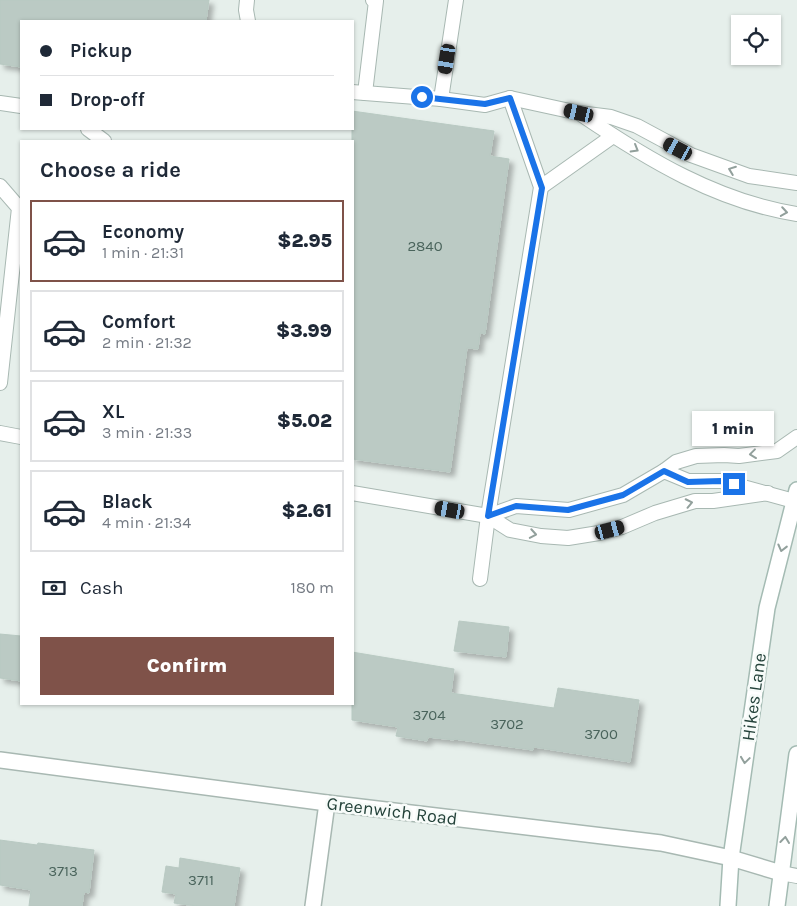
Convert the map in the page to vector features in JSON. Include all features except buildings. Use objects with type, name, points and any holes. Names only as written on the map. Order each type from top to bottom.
[{"type":"street","name":"Hikes Lane","points":[[728,906],[731,858],[767,608],[796,496]]},
{"type":"street","points":[[777,906],[797,754]]},
{"type":"street","name":"Greenwich Road","points":[[0,760],[327,803],[661,843],[731,858],[781,873]]},
{"type":"street","points":[[313,906],[327,803]]},
{"type":"lane","points":[[247,0],[248,20]]},
{"type":"lane","points":[[373,0],[376,1],[359,92],[485,104],[510,98],[579,113],[611,117],[637,126],[691,155],[749,176],[797,183]]},
{"type":"lane","points":[[441,99],[456,0]]},
{"type":"lane","points":[[480,578],[488,516],[542,188],[510,98]]},
{"type":"lane","points":[[0,103],[20,106]]},
{"type":"lane","points":[[579,113],[613,136],[704,187],[747,204],[797,214]]},
{"type":"lane","points":[[89,130],[103,140]]},
{"type":"lane","points":[[542,188],[613,136]]},
{"type":"lane","points":[[0,186],[19,208],[0,383]]},
{"type":"lane","points":[[0,433],[20,436]]},
{"type":"lane","points":[[488,516],[516,506],[568,510],[623,495],[676,462],[696,456],[739,456],[776,451],[797,437]]},
{"type":"lane","points":[[664,471],[688,482],[721,481],[768,493],[796,496]]},
{"type":"lane","points":[[354,493],[488,516],[510,530],[541,536],[568,538],[622,527],[655,513],[696,501],[713,501],[768,493]]},
{"type":"lane","points":[[781,873],[797,876]]},
{"type":"route","points":[[422,97],[485,104],[510,98],[542,188],[488,516],[516,506],[568,510],[623,495],[664,471],[688,482],[721,481],[734,484]]}]
